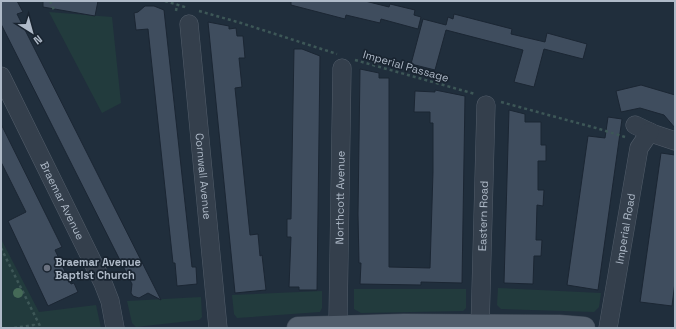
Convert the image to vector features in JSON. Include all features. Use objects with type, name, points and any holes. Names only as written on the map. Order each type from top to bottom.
[{"type":"main road","points":[[298,328],[559,326],[584,328]]},
{"type":"street","name":"Cornwall Avenue","points":[[193,14],[218,328]]},
{"type":"street","name":"Northcott Avenue","points":[[340,327],[338,313],[344,61]]},
{"type":"street","name":"Braemar Avenue","points":[[1,76],[103,284],[110,301],[115,328]]},
{"type":"street","name":"Eastern Road","points":[[480,327],[486,100]]},
{"type":"street","points":[[643,133],[675,141]]},
{"type":"street","name":"Imperial Road","points":[[608,328],[639,148],[643,133]]},
{"type":"path","points":[[50,1],[55,12]]},
{"type":"path","name":"Imperial Passage","points":[[165,1],[177,4],[193,14],[242,23],[344,61],[486,100],[643,133]]},
{"type":"path","points":[[176,11],[177,4]]},
{"type":"path","points":[[1,248],[41,328]]},
{"type":"path","points":[[14,328],[34,325],[34,328]]},
{"type":"green space","points":[[49,12],[112,17],[121,103],[102,113]]},
{"type":"green space","points":[[1,239],[39,312],[96,305],[101,328],[1,328]]},
{"type":"green space","points":[[498,288],[601,293],[599,307],[594,312],[501,309],[497,305]]},
{"type":"green space","points":[[354,289],[466,289],[466,308],[463,311],[361,313],[354,309]]},
{"type":"green space","points":[[322,291],[322,308],[320,312],[237,318],[234,314],[232,295]]},
{"type":"green space","points":[[201,297],[202,317],[199,320],[136,327],[132,323],[127,301]]},
{"type":"building","points":[[1,1],[17,1],[23,12],[17,14],[161,300],[148,293],[139,298],[133,296],[131,293],[132,284],[1,24]]},
{"type":"building","points":[[43,1],[98,1],[95,16],[43,7]]},
{"type":"building","points":[[291,1],[365,1],[389,7],[390,4],[415,10],[414,15],[421,17],[418,29],[381,19],[380,23],[346,15],[345,19],[291,5]]},
{"type":"building","points":[[145,6],[154,6],[164,10],[192,267],[196,267],[197,284],[177,286],[175,263],[173,263],[148,29],[136,30],[134,13],[138,12]]},
{"type":"building","points":[[454,14],[512,29],[511,34],[545,42],[547,33],[587,44],[583,59],[544,49],[534,87],[514,82],[523,50],[446,30],[435,70],[411,64],[423,19],[446,25],[448,17],[453,19]]},
{"type":"building","points":[[208,22],[229,26],[229,29],[236,28],[237,36],[243,36],[245,58],[239,58],[242,87],[235,88],[250,235],[258,234],[266,290],[235,293]]},
{"type":"building","points":[[294,49],[302,49],[320,56],[317,290],[299,290],[299,287],[289,287],[291,237],[287,237],[287,219],[291,219]]},
{"type":"building","points":[[360,69],[379,73],[379,78],[389,78],[389,267],[430,268],[433,123],[430,123],[430,112],[414,112],[415,91],[435,92],[435,90],[465,96],[462,283],[421,282],[421,285],[360,284],[361,263],[359,263],[358,214]]},
{"type":"building","points":[[641,85],[675,95],[675,128],[664,115],[640,108],[621,112],[616,91]]},
{"type":"building","points":[[509,110],[525,114],[525,122],[541,122],[541,145],[546,145],[546,161],[538,161],[538,190],[544,190],[543,206],[537,205],[536,240],[542,240],[541,256],[534,256],[533,284],[504,283]]},
{"type":"building","points":[[608,117],[622,119],[598,290],[567,285],[588,136],[605,138]]},
{"type":"building","points":[[1,124],[62,247],[55,250],[71,284],[74,283],[78,292],[48,306],[8,221],[26,212],[1,162]]},
{"type":"building","points":[[661,153],[675,155],[675,282],[672,306],[640,302]]},
{"type":"place","name":"Braemar Avenue Baptist Church","points":[[47,268]]}]
